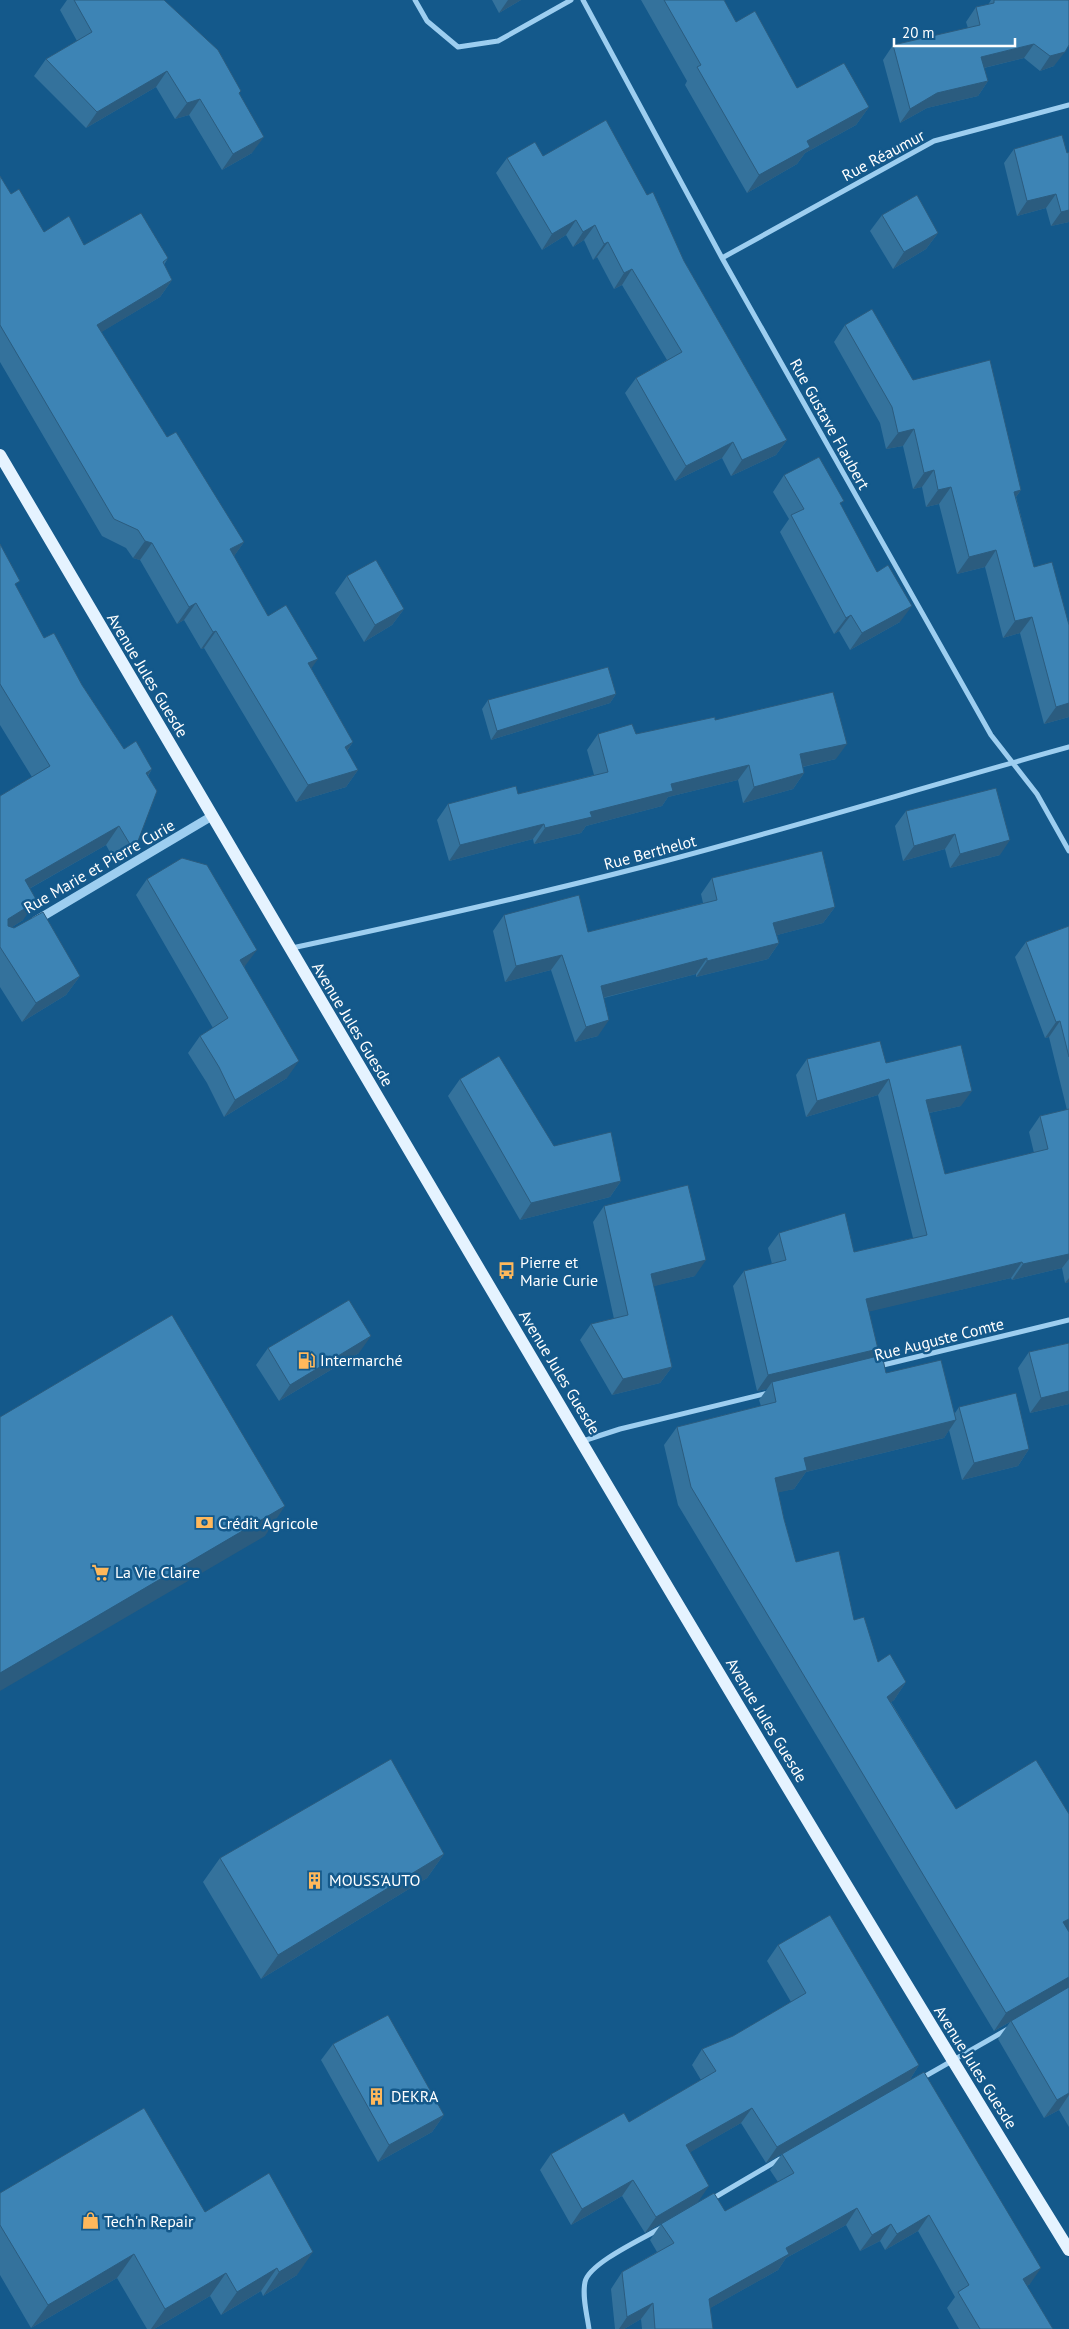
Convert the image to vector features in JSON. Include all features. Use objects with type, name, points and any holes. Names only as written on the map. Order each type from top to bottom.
[{"type":"main road","name":"Avenue Jules Guesde","points":[[0,455],[289,949],[952,2060],[1069,2250]]},
{"type":"street","points":[[415,0],[427,21],[458,47],[498,41],[571,0]]},
{"type":"street","name":"Rue Gustave Flaubert","points":[[583,0],[722,258],[991,735],[1037,794],[1069,851]]},
{"type":"street","name":"Rue Réaumur","points":[[722,258],[934,141],[1069,105]]},
{"type":"street","name":"Rue Berthelot","points":[[289,949],[474,909],[643,867],[941,784],[1069,746]]},
{"type":"street","name":"Rue Marie et Pierre Curie","points":[[26,926],[212,816]]},
{"type":"street","name":"Rue Auguste Comte","points":[[868,1369],[1069,1320]]},
{"type":"street","points":[[583,1441],[773,1392]]},
{"type":"street","points":[[918,2080],[1011,2027]]},
{"type":"street","points":[[706,2202],[782,2158]]},
{"type":"street","points":[[589,2329],[585,2280],[596,2266],[664,2227]]},
{"type":"building","points":[[74,0],[164,0],[218,50],[241,91],[239,93],[264,137],[233,154],[200,99],[187,103],[167,71],[97,112],[46,59],[92,32]]},
{"type":"building","points":[[664,0],[724,0],[736,22],[755,11],[797,88],[844,63],[869,107],[807,141],[810,147],[759,175],[697,67],[701,65]]},
{"type":"building","points":[[994,0],[1069,0],[1069,45],[1065,52],[1050,56],[1034,44],[981,57],[988,81],[937,93],[910,109],[893,45],[980,25],[976,7],[994,3]]},
{"type":"building","points":[[606,120],[647,195],[653,192],[684,261],[787,440],[742,460],[733,442],[686,466],[636,378],[682,352],[632,269],[624,273],[608,242],[604,244],[595,225],[583,232],[576,220],[552,234],[507,158],[535,142],[543,156]]},
{"type":"building","points":[[1062,135],[1067,153],[1069,152],[1069,210],[1061,212],[1056,194],[1027,201],[1014,149]]},
{"type":"building","points":[[0,176],[11,194],[19,189],[44,232],[69,216],[84,245],[141,213],[168,258],[163,262],[172,280],[97,325],[167,437],[176,432],[244,542],[230,549],[268,616],[286,605],[318,659],[308,663],[353,742],[345,747],[358,770],[308,785],[216,631],[213,632],[196,603],[189,607],[152,543],[145,541],[138,530],[114,519],[0,325]]},
{"type":"building","points":[[917,195],[938,233],[904,252],[882,215]]},
{"type":"building","points":[[872,309],[913,380],[990,360],[1021,490],[1014,492],[1034,567],[1052,562],[1069,625],[1069,703],[1056,707],[1032,617],[1015,621],[996,550],[969,557],[951,487],[938,490],[934,470],[924,473],[914,429],[898,433],[892,407],[845,325]]},
{"type":"building","points":[[819,457],[844,501],[840,503],[877,572],[888,565],[912,606],[862,633],[851,615],[846,618],[791,515],[804,509],[784,475]]},
{"type":"building","points":[[0,544],[20,581],[15,584],[44,638],[54,633],[82,685],[124,749],[136,741],[152,769],[146,773],[157,791],[138,841],[131,846],[119,826],[25,880],[37,901],[8,919],[8,926],[14,928],[43,912],[80,976],[36,1003],[0,947],[0,796],[50,766],[0,684]]},
{"type":"building","points":[[376,560],[404,609],[375,625],[347,576]]},
{"type":"building","points":[[608,667],[616,694],[497,731],[488,700]]},
{"type":"building","points":[[833,692],[847,744],[800,754],[804,773],[754,787],[749,765],[671,784],[673,791],[590,812],[592,817],[545,828],[544,824],[460,845],[448,804],[516,786],[518,794],[608,772],[598,734],[632,724],[636,734],[715,717],[715,720]]},
{"type":"building","points":[[996,788],[1010,840],[960,854],[955,834],[914,846],[906,811]]},
{"type":"building","points":[[822,851],[835,907],[773,923],[779,943],[707,961],[707,958],[601,986],[609,1020],[586,1027],[562,955],[516,966],[504,915],[579,895],[588,932],[717,900],[712,878]]},
{"type":"building","points":[[182,858],[207,865],[257,950],[240,960],[299,1061],[235,1100],[219,1067],[200,1036],[228,1018],[147,879]]},
{"type":"building","points":[[1069,926],[1069,1057],[1060,1021],[1056,1022],[1026,942]]},
{"type":"building","points":[[880,1041],[886,1063],[961,1045],[972,1091],[926,1100],[945,1174],[1048,1149],[1040,1116],[1069,1109],[1069,1254],[1023,1264],[1022,1262],[866,1299],[878,1349],[768,1375],[744,1271],[786,1260],[779,1233],[845,1213],[854,1252],[927,1235],[889,1079],[817,1101],[807,1059]]},
{"type":"building","points":[[499,1056],[554,1146],[611,1132],[621,1181],[531,1203],[460,1079]]},
{"type":"building","points":[[688,1185],[706,1260],[651,1274],[672,1367],[623,1379],[591,1324],[628,1315],[604,1206]]},
{"type":"building","points":[[349,1300],[371,1336],[290,1385],[268,1348]]},
{"type":"building","points":[[172,1315],[285,1506],[0,1673],[0,1417]]},
{"type":"building","points":[[1069,1343],[1069,1391],[1041,1398],[1029,1352]]},
{"type":"building","points":[[882,1355],[886,1373],[941,1360],[956,1420],[804,1458],[807,1470],[775,1478],[796,1562],[839,1551],[854,1620],[864,1617],[878,1662],[890,1654],[906,1682],[887,1697],[956,1809],[1036,1760],[1069,1814],[1069,1919],[1063,1922],[1069,1932],[1069,1977],[1006,2013],[691,1487],[677,1427],[776,1402],[772,1382]]},
{"type":"building","points":[[1016,1393],[1029,1449],[974,1463],[959,1407]]},
{"type":"building","name":"MOUSS'AUTO","points":[[391,1759],[444,1854],[278,1955],[220,1858]]},
{"type":"building","points":[[830,1915],[919,2065],[777,2147],[752,2108],[686,2145],[709,2186],[656,2217],[633,2180],[582,2209],[551,2154],[624,2113],[629,2122],[716,2071],[702,2049],[733,2036],[806,1993],[778,1945]]},
{"type":"building","points":[[1069,1987],[1069,2093],[1057,2100],[1011,2021]]},
{"type":"building","name":"DEKRA","points":[[388,2015],[444,2115],[389,2145],[333,2044]]},
{"type":"building","points":[[924,2072],[1041,2268],[1023,2279],[1053,2329],[980,2329],[958,2292],[969,2285],[929,2215],[897,2234],[891,2224],[872,2235],[857,2208],[786,2248],[789,2254],[709,2299],[713,2329],[655,2329],[653,2303],[627,2317],[622,2272],[674,2243],[661,2224],[714,2193],[725,2211],[794,2173],[782,2154]]},
{"type":"building","points":[[144,2108],[205,2212],[269,2173],[313,2252],[279,2272],[277,2268],[237,2292],[226,2273],[165,2309],[134,2254],[48,2305],[0,2225],[0,2193]]},
{"type":"place","name":"Pierre et Marie Curie","points":[[506,1271]]},
{"type":"place","name":"Intermarché","points":[[306,1360]]},
{"type":"place","name":"Crédit Agricole","points":[[204,1523]]},
{"type":"place","name":"La Vie Claire","points":[[101,1572]]},
{"type":"place","name":"MOUSS'AUTO","points":[[315,1880]]},
{"type":"place","name":"DEKRA","points":[[377,2096]]},
{"type":"place","name":"Tech'n Repair","points":[[90,2221]]}]
